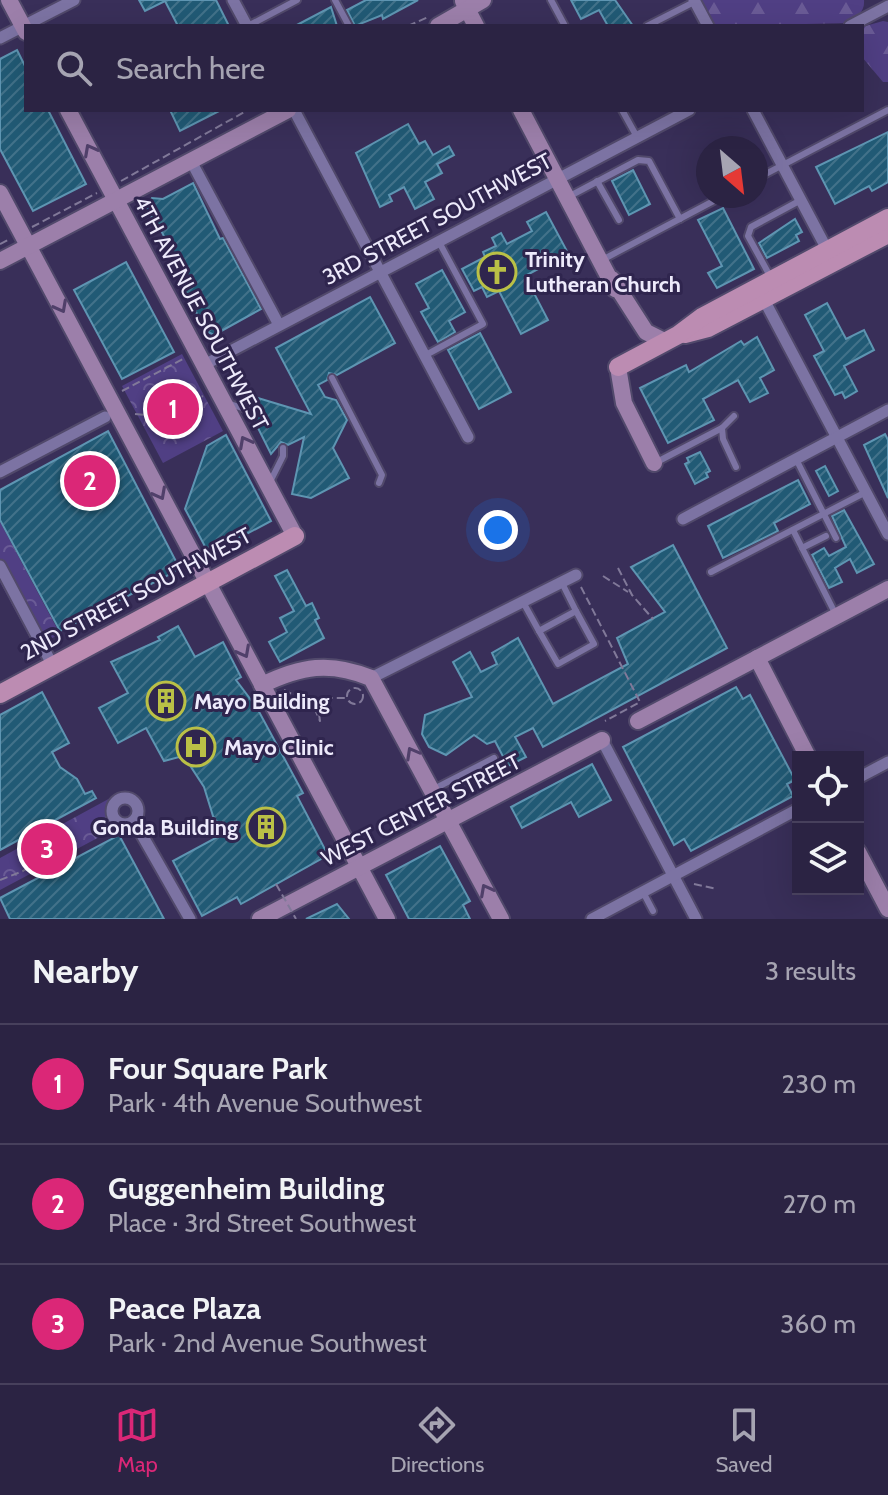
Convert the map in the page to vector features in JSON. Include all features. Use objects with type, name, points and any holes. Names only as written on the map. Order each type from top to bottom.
[{"type":"main road","points":[[831,256],[888,218]]},
{"type":"main road","points":[[618,367],[672,339],[701,331],[764,289],[831,256],[888,234]]},
{"type":"main road","name":"2ND STREET SOUTHWEST","points":[[0,694],[295,536]]},
{"type":"street","points":[[0,38],[24,29],[9,0]]},
{"type":"street","points":[[33,24],[74,0]]},
{"type":"street","points":[[233,0],[247,24]]},
{"type":"street","points":[[429,24],[483,0]]},
{"type":"street","points":[[694,1],[707,24]]},
{"type":"street","points":[[854,24],[888,6]]},
{"type":"street","points":[[441,24],[461,8]]},
{"type":"street","points":[[461,8],[474,24]]},
{"type":"street","name":"4TH AVENUE SOUTHWEST","points":[[69,112],[295,536]]},
{"type":"street","points":[[0,247],[24,239],[263,112]]},
{"type":"street","points":[[112,192],[191,161],[287,112]]},
{"type":"street","points":[[292,112],[468,437]]},
{"type":"street","points":[[522,112],[613,284],[646,332],[672,339]]},
{"type":"street","name":"3RD STREET SOUTHWEST","points":[[204,365],[685,112]]},
{"type":"street","points":[[754,112],[831,256]]},
{"type":"street","points":[[191,161],[279,325]]},
{"type":"street","points":[[0,193],[387,919]]},
{"type":"street","points":[[0,261],[24,239]]},
{"type":"street","points":[[764,289],[888,534]]},
{"type":"street","points":[[618,367],[624,403],[654,463]]},
{"type":"street","points":[[683,519],[888,410]]},
{"type":"street","points":[[0,472],[105,417]]},
{"type":"street","points":[[0,566],[53,666]]},
{"type":"street","points":[[371,678],[562,583],[579,581]]},
{"type":"street","points":[[638,721],[888,589]]},
{"type":"street","points":[[757,658],[805,751]]},
{"type":"street","points":[[262,685],[291,672],[321,666],[341,667],[371,678],[501,919]]},
{"type":"street","points":[[602,740],[696,919]]},
{"type":"street","name":"WEST CENTER STREET","points":[[260,919],[602,740]]},
{"type":"street","points":[[864,775],[888,762]]},
{"type":"street","points":[[592,919],[792,812]]},
{"type":"street","points":[[134,821],[190,919]]},
{"type":"street","points":[[864,863],[888,909]]},
{"type":"lane","points":[[252,24],[297,0]]},
{"type":"lane","points":[[335,0],[348,24]]},
{"type":"lane","points":[[551,0],[564,24]]},
{"type":"lane","points":[[651,24],[694,1]]},
{"type":"lane","points":[[768,173],[888,110]]},
{"type":"lane","points":[[623,112],[637,137]]},
{"type":"lane","points":[[568,197],[638,160],[649,161],[680,219]]},
{"type":"lane","points":[[597,181],[619,220]]},
{"type":"lane","points":[[764,289],[748,236],[751,227],[801,200]]},
{"type":"lane","points":[[602,260],[701,208]]},
{"type":"lane","points":[[424,356],[483,324],[439,241]]},
{"type":"lane","points":[[332,378],[382,475],[379,483]]},
{"type":"lane","points":[[224,401],[254,412]]},
{"type":"lane","points":[[654,463],[722,428],[734,416]]},
{"type":"lane","points":[[722,428],[723,439],[736,467]]},
{"type":"lane","points":[[268,485],[277,472],[283,448]]},
{"type":"lane","points":[[796,459],[836,538]]},
{"type":"lane","points":[[711,572],[866,492]]},
{"type":"lane","points":[[793,530],[837,616]]},
{"type":"lane","points":[[802,548],[826,536]]},
{"type":"lane","points":[[523,602],[558,664],[594,644],[562,583]]},
{"type":"lane","points":[[539,631],[576,611]]},
{"type":"lane","points":[[432,790],[494,758]]},
{"type":"lane","points":[[370,889],[375,906],[374,919]]},
{"type":"lane","points":[[643,892],[653,911]]},
{"type":"path","points":[[0,247],[24,239],[112,192],[245,112]]},
{"type":"path","points":[[122,391],[183,359]]},
{"type":"path","points":[[134,414],[164,417],[206,395]]},
{"type":"path","points":[[618,568],[632,595],[653,619]]},
{"type":"path","points":[[603,576],[632,595]]},
{"type":"path","points":[[579,581],[640,702],[605,721]]},
{"type":"path","points":[[283,690],[313,705],[319,714]]},
{"type":"path","points":[[313,705],[328,698],[348,698]]},
{"type":"path","points":[[41,828],[59,867]]},
{"type":"path","points":[[0,880],[16,875],[56,850]]},
{"type":"path","points":[[276,884],[296,919]]},
{"type":"path","points":[[694,884],[717,889]]},
{"type":"green space","points":[[698,0],[864,0],[860,13],[849,23],[711,24]]},
{"type":"green space","points":[[888,22],[888,82],[883,82],[864,59],[864,26]]},
{"type":"green space","points":[[182,354],[223,431],[163,463],[122,386]]},
{"type":"green space","points":[[0,522],[60,634],[35,647],[0,582]]},
{"type":"green space","points":[[114,796],[111,815],[120,826],[0,890],[0,858]]},
{"type":"building","points":[[139,0],[216,0],[228,24],[177,24],[165,1],[145,11]]},
{"type":"building","points":[[366,0],[418,0],[383,19],[382,15],[360,24],[354,24],[347,10]]},
{"type":"building","points":[[571,0],[615,0],[632,24],[607,24],[599,10],[581,19]]},
{"type":"building","points":[[331,7],[336,24],[299,24]]},
{"type":"building","points":[[17,50],[24,64],[24,112],[49,112],[86,184],[33,211],[0,149],[0,59]]},
{"type":"building","points":[[171,112],[217,112],[180,131]]},
{"type":"building","points":[[408,124],[419,144],[425,141],[433,155],[449,146],[454,155],[437,164],[442,173],[425,182],[434,199],[415,209],[404,187],[389,195],[392,201],[380,207],[356,153]]},
{"type":"building","points":[[888,132],[888,182],[872,191],[869,186],[835,204],[816,167]]},
{"type":"building","points":[[633,170],[650,204],[629,215],[612,181]]},
{"type":"building","points":[[193,183],[220,239],[223,238],[261,309],[214,335],[206,331],[183,287],[185,276],[156,221],[145,211],[152,198],[163,199]]},
{"type":"building","points":[[723,208],[754,269],[717,288],[708,273],[722,266],[698,220]]},
{"type":"building","name":"Trinity Lutheran Church","points":[[546,212],[568,253],[525,276],[548,320],[521,334],[499,291],[487,297],[482,287],[474,291],[462,269],[485,257],[483,252],[496,246],[492,238],[501,233],[507,244],[532,231],[527,222]]},
{"type":"building","points":[[795,219],[802,232],[796,235],[799,241],[767,258],[759,243]]},
{"type":"building","points":[[126,262],[174,352],[122,379],[74,290]]},
{"type":"building","points":[[442,270],[465,312],[449,321],[455,332],[438,342],[421,312],[429,308],[416,284]]},
{"type":"building","points":[[370,297],[395,343],[337,375],[329,373],[327,380],[318,385],[325,397],[336,400],[347,420],[333,448],[349,478],[311,498],[292,494],[304,437],[288,445],[281,442],[271,454],[253,418],[260,413],[256,406],[258,398],[311,414],[276,348]]},
{"type":"building","points":[[827,303],[846,339],[864,330],[874,350],[844,366],[857,391],[845,398],[842,392],[835,395],[814,356],[824,351],[805,315]]},
{"type":"building","points":[[480,333],[511,392],[479,409],[448,350]]},
{"type":"building","points":[[757,337],[774,370],[760,378],[768,393],[750,402],[738,380],[703,399],[714,420],[668,443],[640,388],[686,365],[689,372],[741,341],[744,345]]},
{"type":"building","points":[[108,431],[180,569],[60,631],[0,520],[0,490]]},
{"type":"building","points":[[885,434],[888,440],[888,498],[864,445]]},
{"type":"building","points":[[226,435],[271,521],[209,554],[185,509],[207,446]]},
{"type":"building","points":[[700,452],[710,471],[706,473],[708,477],[695,484],[685,464],[689,462],[687,458]]},
{"type":"building","points":[[825,466],[838,491],[829,496],[816,471]]},
{"type":"building","points":[[798,480],[810,504],[774,523],[778,531],[723,558],[708,526]]},
{"type":"building","points":[[844,510],[874,564],[857,573],[850,559],[835,568],[842,582],[829,588],[812,555],[824,548],[829,556],[846,547],[832,516]]},
{"type":"building","points":[[673,545],[727,648],[543,747],[533,728],[515,737],[526,757],[508,766],[495,741],[487,744],[474,735],[446,755],[429,747],[422,734],[425,715],[472,697],[453,662],[470,652],[481,672],[497,664],[492,653],[518,638],[553,704],[628,664],[617,638],[665,612],[631,567]]},
{"type":"building","points":[[287,570],[306,606],[312,603],[319,618],[315,620],[324,638],[280,662],[269,642],[287,632],[280,618],[294,611],[275,576]]},
{"type":"building","name":"Mayo Clinic","points":[[178,626],[195,657],[223,642],[241,677],[236,680],[257,708],[303,793],[297,796],[328,855],[241,904],[237,897],[202,916],[173,861],[225,833],[213,816],[204,787],[189,764],[179,757],[164,761],[146,728],[118,743],[99,708],[128,693],[111,662],[160,640],[158,637]]},
{"type":"building","points":[[736,687],[743,699],[750,695],[792,774],[792,782],[787,784],[792,797],[691,851],[684,839],[674,845],[623,747]]},
{"type":"building","points":[[42,692],[69,743],[52,752],[60,767],[77,779],[85,794],[92,791],[96,798],[0,850],[0,715]]},
{"type":"building","points":[[592,764],[611,800],[579,817],[571,802],[522,828],[511,807]]},
{"type":"building","points":[[119,835],[164,919],[10,919],[0,898]]},
{"type":"building","points":[[440,846],[470,901],[463,905],[470,919],[409,919],[386,875]]},
{"type":"building","points":[[337,904],[349,919],[306,919]]},
{"type":"place","name":"Trinity Lutheran Church","points":[[497,272]]},
{"type":"place","name":"Four Square Park","points":[[173,409]]},
{"type":"place","name":"Guggenheim Building","points":[[90,481]]},
{"type":"place","name":"Mayo Building","points":[[166,701]]},
{"type":"place","name":"Mayo Clinic","points":[[196,747]]},
{"type":"place","name":"Gonda Building","points":[[266,827]]},
{"type":"place","name":"Peace Plaza","points":[[47,849]]}]
